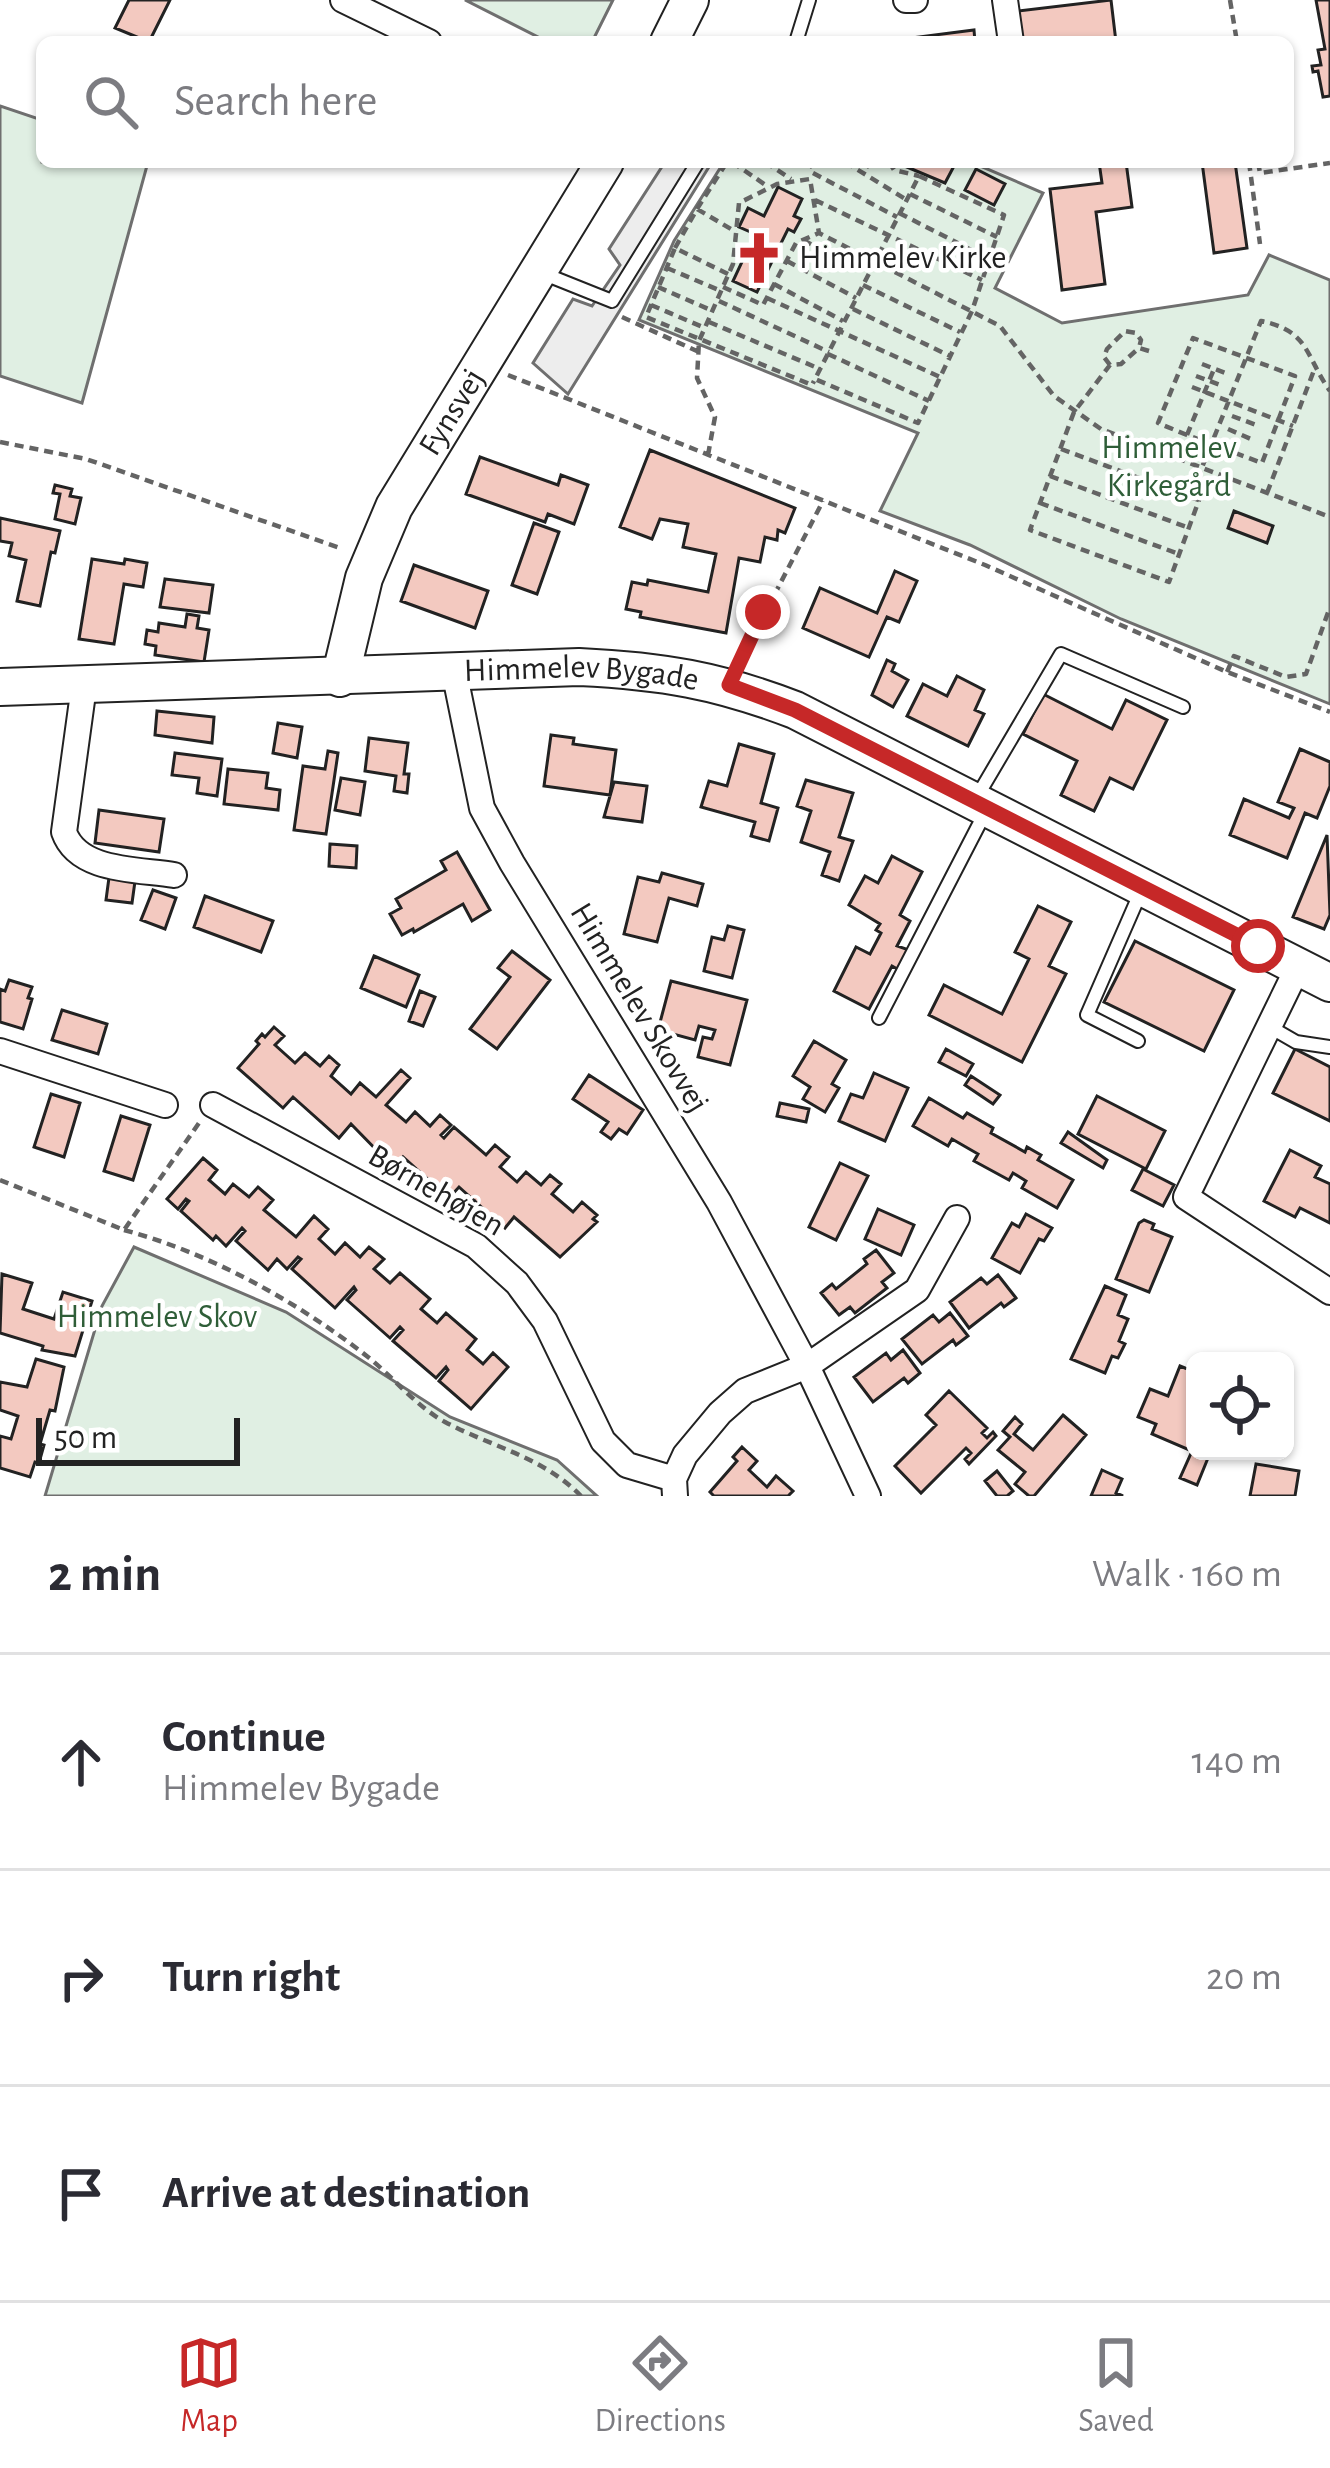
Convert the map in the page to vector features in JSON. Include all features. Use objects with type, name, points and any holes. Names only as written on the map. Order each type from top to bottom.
[{"type":"street","points":[[343,0],[417,36]]},
{"type":"street","points":[[672,36],[690,0]]},
{"type":"street","points":[[1005,0],[1010,36]]},
{"type":"street","name":"Fynsvej","points":[[340,678],[370,559],[394,507],[601,168]]},
{"type":"street","name":"Himmelev Bygade","points":[[0,687],[599,668],[729,685],[795,710],[1314,975],[1269,1027],[1186,1196],[1330,1292]]},
{"type":"street","name":"Himmelev Skovvej","points":[[454,671],[482,808],[719,1202],[807,1366],[868,1496]]},
{"type":"street","points":[[84,686],[64,832],[69,847],[82,858],[174,875]]},
{"type":"street","points":[[0,1051],[165,1105]]},
{"type":"street","name":"Børnehøjen","points":[[213,1105],[476,1246],[518,1283],[545,1321],[603,1441],[627,1465],[674,1487],[685,1455],[719,1413],[745,1391],[807,1366]]},
{"type":"street","points":[[807,1366],[917,1290],[957,1218]]},
{"type":"lane","points":[[798,36],[809,0]]},
{"type":"lane","points":[[537,271],[612,301],[694,168]]},
{"type":"lane","points":[[880,1018],[981,805],[1060,654],[1184,707]]},
{"type":"lane","points":[[1138,1041],[1087,1015],[1143,888]]},
{"type":"lane","points":[[1269,1027],[1296,1042],[1330,1046]]},
{"type":"path","points":[[1230,0],[1236,36]]},
{"type":"path","points":[[1259,168],[1260,172],[1330,164]]},
{"type":"path","points":[[726,168],[675,248],[646,317],[812,385],[919,176]]},
{"type":"path","points":[[739,168],[769,188]]},
{"type":"path","points":[[775,168],[794,181]]},
{"type":"path","points":[[855,168],[997,236]]},
{"type":"path","points":[[815,379],[918,423],[972,311],[1004,215],[893,168]]},
{"type":"path","points":[[1250,168],[1260,244]]},
{"type":"path","points":[[708,455],[716,417],[697,378],[699,341],[728,274],[740,203],[814,171]]},
{"type":"path","points":[[814,171],[819,233]]},
{"type":"path","points":[[814,171],[989,259]]},
{"type":"path","points":[[813,200],[982,280]]},
{"type":"path","points":[[697,209],[736,232]]},
{"type":"path","points":[[667,268],[763,304],[796,243],[819,233]]},
{"type":"path","points":[[819,233],[1000,326],[1054,396],[1101,428],[1330,517]]},
{"type":"path","points":[[803,240],[851,265]]},
{"type":"path","points":[[675,248],[728,274]]},
{"type":"path","points":[[787,261],[856,298]]},
{"type":"path","points":[[774,284],[844,321]]},
{"type":"path","points":[[862,285],[961,333]]},
{"type":"path","points":[[658,287],[712,311]]},
{"type":"path","points":[[766,298],[940,377]]},
{"type":"path","points":[[745,313],[750,299]]},
{"type":"path","points":[[717,300],[929,401]]},
{"type":"path","points":[[612,301],[617,315],[699,352]]},
{"type":"path","points":[[651,305],[820,368]]},
{"type":"path","points":[[851,308],[950,356]]},
{"type":"path","points":[[815,321],[821,310]]},
{"type":"path","points":[[1190,497],[1261,321],[1287,326],[1330,391]]},
{"type":"path","points":[[1060,448],[1199,500],[1168,582],[1030,530],[1060,448],[1074,412],[1110,365],[1121,364],[1139,349],[1141,340],[1136,333],[1125,332],[1107,349],[1104,357],[1110,365]]},
{"type":"path","points":[[1193,338],[1246,358],[1295,376],[1262,463],[1159,423],[1193,338]]},
{"type":"path","points":[[1139,349],[1148,351]]},
{"type":"path","points":[[479,364],[985,565],[1330,712]]},
{"type":"path","points":[[1202,364],[1228,374]]},
{"type":"path","points":[[1268,493],[1316,365]]},
{"type":"path","points":[[1187,435],[1214,369]]},
{"type":"path","points":[[1196,376],[1223,386]]},
{"type":"path","points":[[1192,387],[1293,426]]},
{"type":"path","points":[[1241,434],[1250,410]]},
{"type":"path","points":[[1232,416],[1259,426]]},
{"type":"path","points":[[1228,430],[1253,440]]},
{"type":"path","points":[[0,442],[86,459],[370,559]]},
{"type":"path","points":[[1050,476],[1189,528]]},
{"type":"path","points":[[729,685],[823,501]]},
{"type":"path","points":[[1040,503],[1179,554]]},
{"type":"path","points":[[1227,672],[1234,656],[1286,677],[1306,674],[1330,607]]},
{"type":"path","points":[[124,1230],[213,1105]]},
{"type":"path","points":[[0,1180],[124,1230],[170,1242],[295,1306],[366,1356],[442,1420],[514,1450],[567,1481],[581,1496]]},
{"type":"green space","points":[[465,0],[613,0],[595,36],[536,36]]},
{"type":"green space","points":[[0,106],[36,118],[36,168],[146,168],[82,403],[0,376]]},
{"type":"green space","name":"Himmelev Kirkegård","points":[[720,168],[985,168],[1043,193],[995,288],[1062,323],[1248,295],[1269,255],[1330,280],[1330,704],[1121,619],[970,545],[880,511],[918,433],[639,320],[674,241]]},
{"type":"green space","name":"Himmelev Skov","points":[[134,1247],[286,1312],[450,1417],[557,1460],[597,1496],[45,1496],[102,1306]]},
{"type":"shaded area","points":[[661,168],[708,168],[568,394],[533,363],[573,299],[592,306],[620,265],[609,249]]},
{"type":"building","points":[[129,0],[170,0],[152,36],[134,36],[115,28]]},
{"type":"building","points":[[1111,0],[1115,36],[1021,36],[1018,11]]},
{"type":"building","points":[[1316,0],[1330,0],[1330,96],[1323,97],[1318,71],[1313,72],[1312,66],[1321,65],[1318,50],[1325,49]]},
{"type":"building","points":[[974,30],[974,36],[927,36]]},
{"type":"building","points":[[909,168],[953,168],[945,183]]},
{"type":"building","points":[[1100,168],[1127,168],[1132,207],[1096,212],[1105,284],[1062,290],[1050,189],[1102,183]]},
{"type":"building","points":[[1203,168],[1236,168],[1247,248],[1214,253]]},
{"type":"building","points":[[976,169],[1005,184],[994,205],[965,190]]},
{"type":"building","name":"Himmelev Kirke","points":[[778,187],[802,199],[794,216],[801,219],[794,232],[788,229],[757,292],[733,281],[755,234],[739,227],[748,208],[764,216]]},
{"type":"building","points":[[650,450],[795,508],[785,533],[778,530],[777,540],[765,537],[760,562],[739,558],[726,633],[640,617],[641,612],[626,609],[632,582],[647,585],[648,580],[708,592],[716,554],[683,547],[688,524],[660,519],[652,539],[620,527]]},
{"type":"building","points":[[480,457],[558,485],[561,475],[588,485],[574,524],[548,514],[545,522],[466,494]]},
{"type":"building","points":[[55,485],[72,489],[70,496],[81,498],[75,524],[55,519],[60,494],[53,493]]},
{"type":"building","points":[[1234,511],[1273,526],[1267,543],[1228,528]]},
{"type":"building","points":[[0,518],[60,531],[40,606],[17,601],[26,560],[9,556],[12,543],[0,541]]},
{"type":"building","points":[[534,523],[559,532],[537,594],[512,585]]},
{"type":"building","points":[[92,559],[147,563],[143,587],[124,584],[114,644],[79,639]]},
{"type":"building","points":[[414,565],[488,591],[475,628],[401,601]]},
{"type":"building","points":[[895,571],[917,581],[899,622],[887,617],[869,657],[803,628],[820,588],[877,613]]},
{"type":"building","points":[[165,579],[213,585],[209,613],[160,607]]},
{"type":"building","points":[[187,614],[199,616],[197,628],[209,630],[204,662],[155,655],[156,646],[145,644],[147,630],[158,632],[159,623],[185,627]]},
{"type":"building","points":[[887,660],[895,664],[892,671],[908,680],[893,707],[872,695]]},
{"type":"building","points":[[957,676],[984,690],[975,710],[984,714],[968,746],[907,716],[923,684],[947,696]]},
{"type":"building","points":[[1043,694],[1112,729],[1126,700],[1167,720],[1133,789],[1110,778],[1094,811],[1061,795],[1077,761],[1023,734]]},
{"type":"building","points":[[157,711],[214,717],[212,743],[155,735]]},
{"type":"building","points":[[278,723],[302,727],[297,758],[273,753]]},
{"type":"building","points":[[551,735],[574,738],[573,744],[616,750],[610,795],[544,786]]},
{"type":"building","points":[[369,738],[408,743],[407,793],[394,791],[396,776],[365,771]]},
{"type":"building","points":[[739,744],[774,754],[761,803],[778,808],[769,841],[751,836],[755,822],[701,807],[709,781],[727,786]]},
{"type":"building","points":[[1300,749],[1330,762],[1330,786],[1317,818],[1305,813],[1287,858],[1230,835],[1244,799],[1289,818],[1294,808],[1278,802]]},
{"type":"building","points":[[328,751],[338,753],[326,834],[294,830],[303,766],[325,769]]},
{"type":"building","points":[[175,753],[222,759],[217,796],[197,793],[199,778],[172,775]]},
{"type":"building","points":[[228,769],[268,773],[266,788],[280,790],[278,810],[224,804]]},
{"type":"building","points":[[341,778],[365,782],[360,815],[335,810]]},
{"type":"building","points":[[806,780],[853,793],[839,837],[853,841],[839,881],[822,875],[830,852],[801,842],[811,811],[797,806]]},
{"type":"building","points":[[614,782],[647,786],[642,822],[604,817]]},
{"type":"building","points":[[99,810],[164,819],[159,852],[95,843]]},
{"type":"building","points":[[1327,835],[1330,915],[1324,929],[1293,917]]},
{"type":"building","points":[[330,844],[357,846],[356,868],[329,866]]},
{"type":"building","points":[[457,852],[490,910],[472,921],[463,904],[402,935],[390,914],[401,908],[396,899],[446,870],[441,861]]},
{"type":"building","points":[[892,856],[922,872],[900,915],[910,921],[897,946],[912,951],[901,971],[892,966],[869,1009],[834,991],[856,947],[870,954],[881,933],[876,930],[880,924],[849,905],[865,876],[878,883]]},
{"type":"building","points":[[110,870],[136,874],[132,903],[106,900]]},
{"type":"building","points":[[662,873],[703,884],[697,906],[669,898],[657,942],[624,934],[638,877],[659,882]]},
{"type":"building","points":[[153,890],[176,898],[165,929],[141,920]]},
{"type":"building","points":[[205,896],[273,921],[261,952],[194,927]]},
{"type":"building","points":[[1038,906],[1071,922],[1049,966],[1066,974],[1022,1062],[929,1015],[944,985],[1002,1014],[1029,959],[1015,952]]},
{"type":"building","points":[[728,926],[744,930],[732,978],[704,971],[712,937],[724,940]]},
{"type":"building","points":[[1135,941],[1234,990],[1204,1051],[1104,1002]]},
{"type":"building","points":[[512,951],[550,980],[497,1049],[470,1029],[510,977],[498,968]]},
{"type":"building","points":[[374,956],[419,975],[406,1007],[361,988]]},
{"type":"building","points":[[9,980],[32,987],[23,1029],[0,1022],[0,989],[5,991]]},
{"type":"building","points":[[671,981],[747,1000],[730,1065],[698,1057],[703,1037],[712,1039],[715,1030],[699,1026],[695,1040],[658,1030]]},
{"type":"building","points":[[420,991],[435,997],[423,1026],[409,1021]]},
{"type":"building","points":[[62,1010],[107,1024],[98,1054],[52,1040]]},
{"type":"building","points":[[274,1027],[284,1036],[275,1045],[295,1063],[305,1053],[320,1066],[329,1056],[339,1065],[331,1076],[351,1094],[360,1083],[376,1097],[401,1070],[410,1078],[386,1105],[406,1122],[415,1112],[430,1126],[440,1115],[451,1125],[441,1135],[444,1138],[454,1127],[486,1155],[495,1145],[509,1157],[500,1167],[517,1182],[526,1172],[541,1185],[550,1175],[561,1184],[552,1194],[573,1212],[582,1202],[597,1215],[593,1219],[597,1222],[560,1257],[514,1217],[505,1228],[459,1187],[449,1198],[403,1157],[394,1168],[351,1124],[339,1138],[293,1097],[283,1108],[238,1068],[262,1034],[265,1037]]},
{"type":"building","points":[[814,1041],[846,1060],[832,1084],[839,1088],[825,1112],[803,1099],[810,1087],[793,1076]]},
{"type":"building","points":[[946,1049],[973,1064],[966,1076],[939,1062]]},
{"type":"building","points":[[1295,1049],[1330,1067],[1330,1121],[1273,1093]]},
{"type":"building","points":[[874,1073],[908,1088],[885,1141],[839,1121],[851,1094],[863,1098]]},
{"type":"building","points":[[589,1075],[643,1110],[627,1134],[619,1129],[611,1139],[601,1132],[608,1122],[573,1099]]},
{"type":"building","points":[[971,1076],[1000,1095],[993,1104],[965,1085]]},
{"type":"building","points":[[51,1094],[80,1103],[64,1157],[34,1147]]},
{"type":"building","points":[[1097,1096],[1165,1131],[1146,1169],[1078,1134]]},
{"type":"building","points":[[929,1098],[963,1118],[967,1113],[1025,1152],[1027,1147],[1041,1155],[1038,1160],[1073,1180],[1057,1208],[1022,1188],[1026,1181],[1013,1173],[1009,1180],[974,1161],[978,1154],[952,1139],[948,1146],[913,1126]]},
{"type":"building","points":[[780,1103],[809,1109],[806,1122],[777,1116]]},
{"type":"building","points":[[121,1116],[150,1125],[133,1180],[104,1171]]},
{"type":"building","points":[[1068,1132],[1107,1160],[1103,1168],[1061,1143]]},
{"type":"building","points":[[1290,1150],[1321,1166],[1315,1177],[1330,1184],[1330,1223],[1300,1208],[1295,1217],[1264,1201]]},
{"type":"building","points":[[203,1158],[217,1170],[209,1180],[225,1194],[233,1184],[249,1197],[258,1187],[273,1200],[264,1210],[296,1237],[314,1216],[328,1229],[319,1239],[335,1254],[345,1243],[360,1257],[369,1247],[384,1259],[374,1269],[390,1283],[400,1273],[430,1299],[421,1309],[437,1323],[446,1313],[476,1339],[467,1350],[483,1364],[493,1353],[508,1367],[471,1409],[439,1381],[446,1367],[436,1378],[393,1341],[403,1330],[400,1327],[390,1338],[347,1300],[354,1287],[335,1308],[292,1269],[298,1257],[287,1269],[277,1259],[268,1270],[236,1241],[245,1231],[242,1228],[226,1246],[216,1236],[213,1240],[181,1211],[189,1201],[178,1209],[167,1199]]},
{"type":"building","points":[[840,1163],[868,1176],[836,1240],[809,1227]]},
{"type":"building","points":[[1143,1169],[1174,1185],[1163,1206],[1132,1190]]},
{"type":"building","points":[[878,1209],[914,1225],[901,1255],[865,1239]]},
{"type":"building","points":[[1026,1214],[1052,1228],[1044,1241],[1039,1239],[1020,1273],[992,1258],[1012,1223],[1019,1227]]},
{"type":"building","points":[[1144,1220],[1172,1237],[1149,1292],[1116,1279]]},
{"type":"building","points":[[876,1250],[894,1273],[882,1282],[887,1288],[855,1313],[850,1307],[839,1315],[821,1293],[832,1284],[836,1289],[867,1264],[864,1259]]},
{"type":"building","points":[[2,1274],[32,1283],[23,1309],[54,1319],[63,1292],[92,1301],[75,1356],[42,1350],[43,1346],[0,1333]]},
{"type":"building","points":[[998,1275],[1016,1298],[1004,1307],[1001,1303],[969,1328],[950,1302],[981,1278],[987,1284]]},
{"type":"building","points":[[1105,1286],[1126,1295],[1118,1315],[1128,1319],[1119,1341],[1125,1344],[1118,1358],[1112,1356],[1105,1373],[1071,1359]]},
{"type":"building","points":[[950,1313],[968,1336],[956,1345],[953,1340],[922,1364],[902,1339],[933,1315],[939,1322]]},
{"type":"building","points":[[903,1350],[920,1373],[908,1383],[904,1378],[873,1402],[854,1377],[886,1353],[891,1360]]},
{"type":"building","points":[[36,1359],[64,1367],[55,1411],[50,1410],[40,1444],[44,1445],[39,1463],[35,1462],[30,1477],[0,1468],[0,1436],[11,1439],[18,1416],[0,1410],[0,1382],[27,1387]]},
{"type":"building","points":[[1180,1366],[1186,1368],[1186,1448],[1152,1434],[1156,1424],[1138,1417],[1150,1389],[1168,1396]]},
{"type":"building","points":[[949,1391],[987,1428],[982,1433],[987,1438],[993,1432],[996,1436],[969,1464],[965,1459],[971,1453],[966,1448],[921,1493],[895,1466],[936,1425],[926,1415]]},
{"type":"building","points":[[1063,1415],[1086,1435],[1034,1496],[1029,1496],[1015,1484],[1025,1472],[998,1450],[1010,1437],[1003,1431],[1015,1417],[1022,1424],[1014,1434],[1033,1450]]},
{"type":"building","points":[[742,1447],[757,1461],[749,1470],[767,1487],[776,1476],[793,1491],[788,1496],[714,1496],[710,1492],[737,1461],[733,1457]]},
{"type":"building","points":[[1188,1460],[1207,1460],[1197,1485],[1180,1478]]},
{"type":"building","points":[[1256,1464],[1299,1471],[1295,1496],[1250,1496]]},
{"type":"building","points":[[1102,1470],[1122,1479],[1116,1493],[1123,1496],[1091,1496]]},
{"type":"building","points":[[997,1471],[1013,1491],[1007,1496],[997,1496],[985,1481]]},
{"type":"place","name":"Himmelev Kirke","points":[[759,258]]},
{"type":"route","points":[[763,612],[729,685],[795,710],[1258,946]]}]
